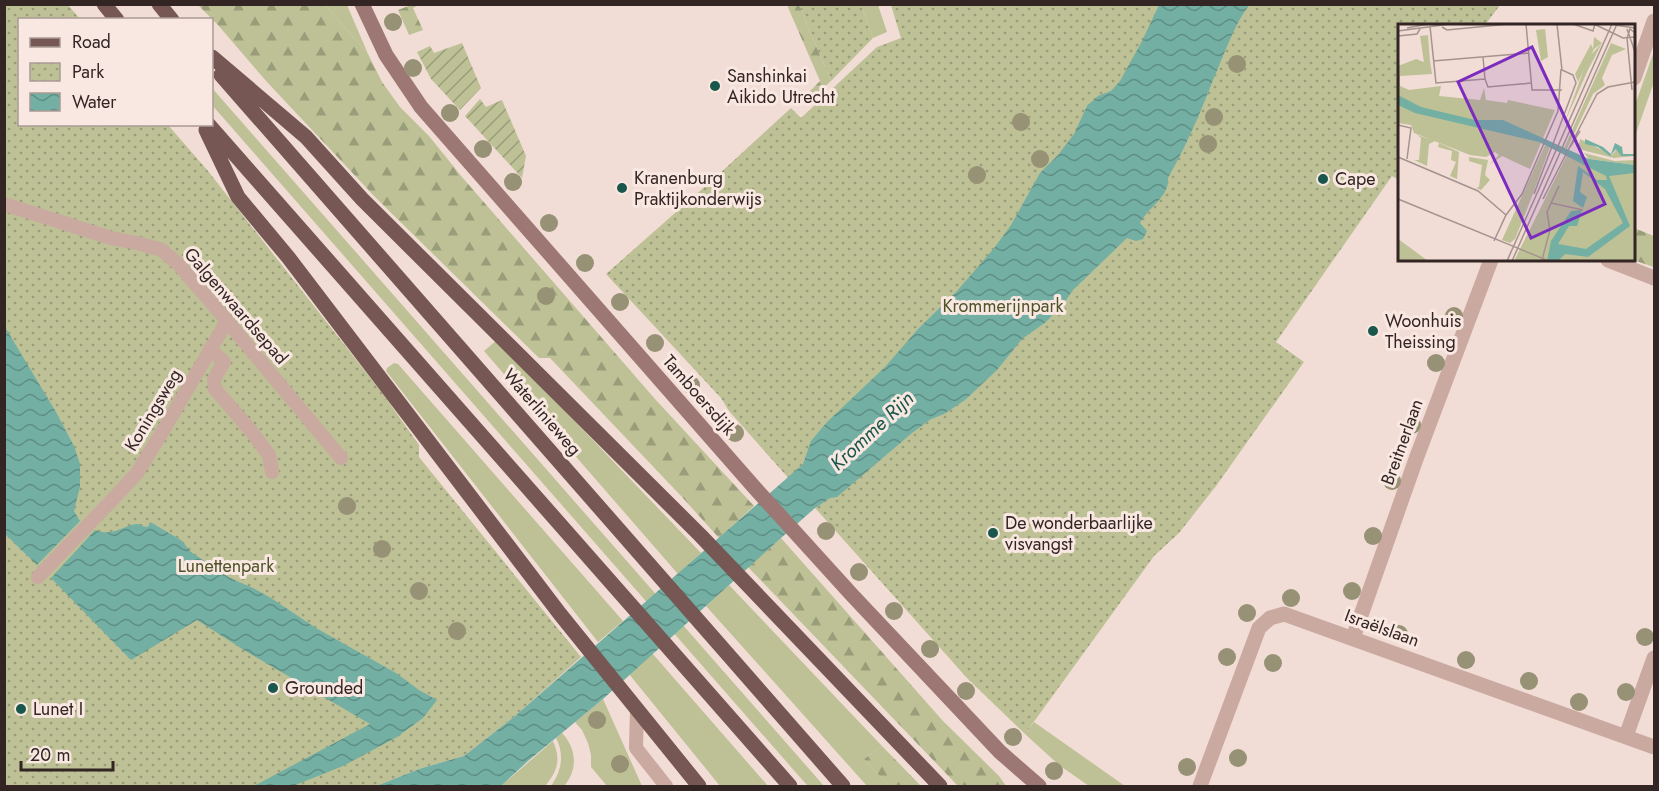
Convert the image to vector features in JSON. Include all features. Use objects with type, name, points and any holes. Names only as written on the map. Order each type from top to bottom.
[{"type":"main road","points":[[104,4],[115,18]]},
{"type":"main road","points":[[159,4],[170,18]]},
{"type":"main road","points":[[213,58],[306,137],[362,199],[748,583],[940,786]]},
{"type":"main road","name":"Waterlinieweg","points":[[213,65],[843,786]]},
{"type":"main road","points":[[205,126],[238,197],[288,257],[560,614],[699,786]]},
{"type":"main road","points":[[210,126],[790,786]]},
{"type":"street","name":"Tamboersdijk","points":[[362,4],[386,55],[421,107],[754,487],[852,595],[1000,752],[1039,786]]},
{"type":"street","points":[[1635,75],[1654,21]]},
{"type":"street","name":"Breitnerlaan","points":[[1353,638],[1416,459],[1491,261]]},
{"type":"street","points":[[1611,261],[1654,278]]},
{"type":"street","name":"Israëlslaan","points":[[1200,786],[1259,628],[1270,618],[1284,614],[1654,747]]},
{"type":"street","points":[[1626,736],[1654,658]]},
{"type":"lane","name":"Galgenwaardsepad","points":[[4,204],[111,238],[162,250],[179,265],[341,458]]},
{"type":"lane","name":"Koningsweg","points":[[38,577],[137,473],[227,321]]},
{"type":"lane","points":[[210,349],[224,362],[214,380],[215,389],[251,430],[269,456],[272,472]]},
{"type":"lane","points":[[634,706],[636,748],[666,786]]},
{"type":"green space","name":"Lunettenpark","points":[[5,5],[68,5],[79,18],[18,18],[18,126],[169,126],[208,171],[383,394],[419,445],[419,457],[581,657],[515,716],[464,756],[422,768],[376,786],[5,786]]},
{"type":"green space","points":[[198,5],[325,5],[368,54],[382,82],[400,107],[429,136],[655,399],[754,506],[719,538],[550,358],[539,358],[375,197],[267,82]]},
{"type":"green space","points":[[325,5],[347,5],[368,54]]},
{"type":"green space","points":[[411,5],[419,5],[413,8],[423,30],[409,35],[398,10]]},
{"type":"green space","points":[[787,5],[799,5],[831,81],[809,102],[805,96],[820,81]]},
{"type":"green space","points":[[799,5],[861,5],[873,38],[831,81]]},
{"type":"green space","points":[[861,5],[878,5],[887,32],[873,38]]},
{"type":"green space","name":"Krommerijnpark","points":[[891,5],[1500,5],[1486,24],[1398,24],[1398,179],[1392,176],[1276,342],[1304,362],[1216,486],[1179,533],[1154,556],[1025,734],[967,678],[729,411],[721,398],[606,274],[791,108],[801,118],[877,47],[901,38]]},
{"type":"green space","points":[[462,43],[481,88],[460,110],[431,79],[417,52],[430,46],[434,53]]},
{"type":"green space","points":[[1653,54],[1654,82],[1635,136],[1635,105]]},
{"type":"green space","points":[[213,89],[824,786],[808,786],[213,106]]},
{"type":"green space","points":[[480,99],[486,107],[502,100],[526,156],[522,178],[465,116]]},
{"type":"green space","points":[[1635,228],[1654,236],[1654,267],[1635,261]]},
{"type":"green space","points":[[497,340],[701,553],[678,574],[484,351]]},
{"type":"green space","points":[[394,363],[398,364],[623,621],[598,642],[386,371]]},
{"type":"green space","points":[[781,538],[943,721],[999,776],[1006,786],[958,786],[748,567]]},
{"type":"green space","points":[[729,585],[882,746],[864,759],[889,786],[867,786],[706,606]]},
{"type":"green space","points":[[652,653],[768,786],[720,786],[629,674]]},
{"type":"green space","points":[[603,699],[642,786],[607,786],[591,767],[588,743],[575,722]]},
{"type":"green space","points":[[1034,722],[1125,786],[1089,786],[1059,765],[1025,734]]},
{"type":"green space","points":[[562,733],[573,753],[572,773],[564,786],[551,786],[561,763],[556,738]]},
{"type":"green space","points":[[553,741],[557,754],[557,765],[545,786],[501,786]]},
{"type":"green space","points":[[882,746],[921,786],[889,786],[864,759]]},
{"type":"water","name":"Kromme Rijn","points":[[1159,5],[1249,5],[1229,41],[1192,130],[1168,178],[1166,191],[1140,223],[1147,231],[1143,239],[1136,241],[1127,238],[1073,290],[1046,322],[1022,339],[997,370],[965,400],[944,414],[931,419],[837,497],[830,498],[815,508],[603,699],[501,786],[376,786],[422,768],[464,756],[515,716],[803,464],[811,441],[827,422],[885,367],[995,247],[1011,225],[1040,173],[1074,134],[1087,106],[1098,96],[1111,91],[1120,81]]},
{"type":"water","points":[[5,327],[56,412],[74,446],[80,464],[80,487],[74,511],[80,521],[37,565],[5,534]]},
{"type":"water","points":[[150,522],[181,540],[191,552],[230,578],[271,598],[316,628],[396,673],[437,700],[423,718],[397,737],[343,766],[293,786],[254,786],[370,724],[197,620],[131,660],[51,578],[95,530],[109,532],[135,524],[148,527]]},
{"type":"place","name":"Sanshinkai Aikido Utrecht","points":[[715,86]]},
{"type":"place","name":"Cape","points":[[1323,179]]},
{"type":"place","name":"Kranenburg Praktijkonderwijs","points":[[622,188]]},
{"type":"place","name":"Woonhuis Theissing","points":[[1373,331]]},
{"type":"place","name":"De wonderbaarlijke visvangst","points":[[993,533]]},
{"type":"place","name":"Grounded","points":[[273,688]]},
{"type":"place","name":"Lunet I","points":[[21,709]]}]
